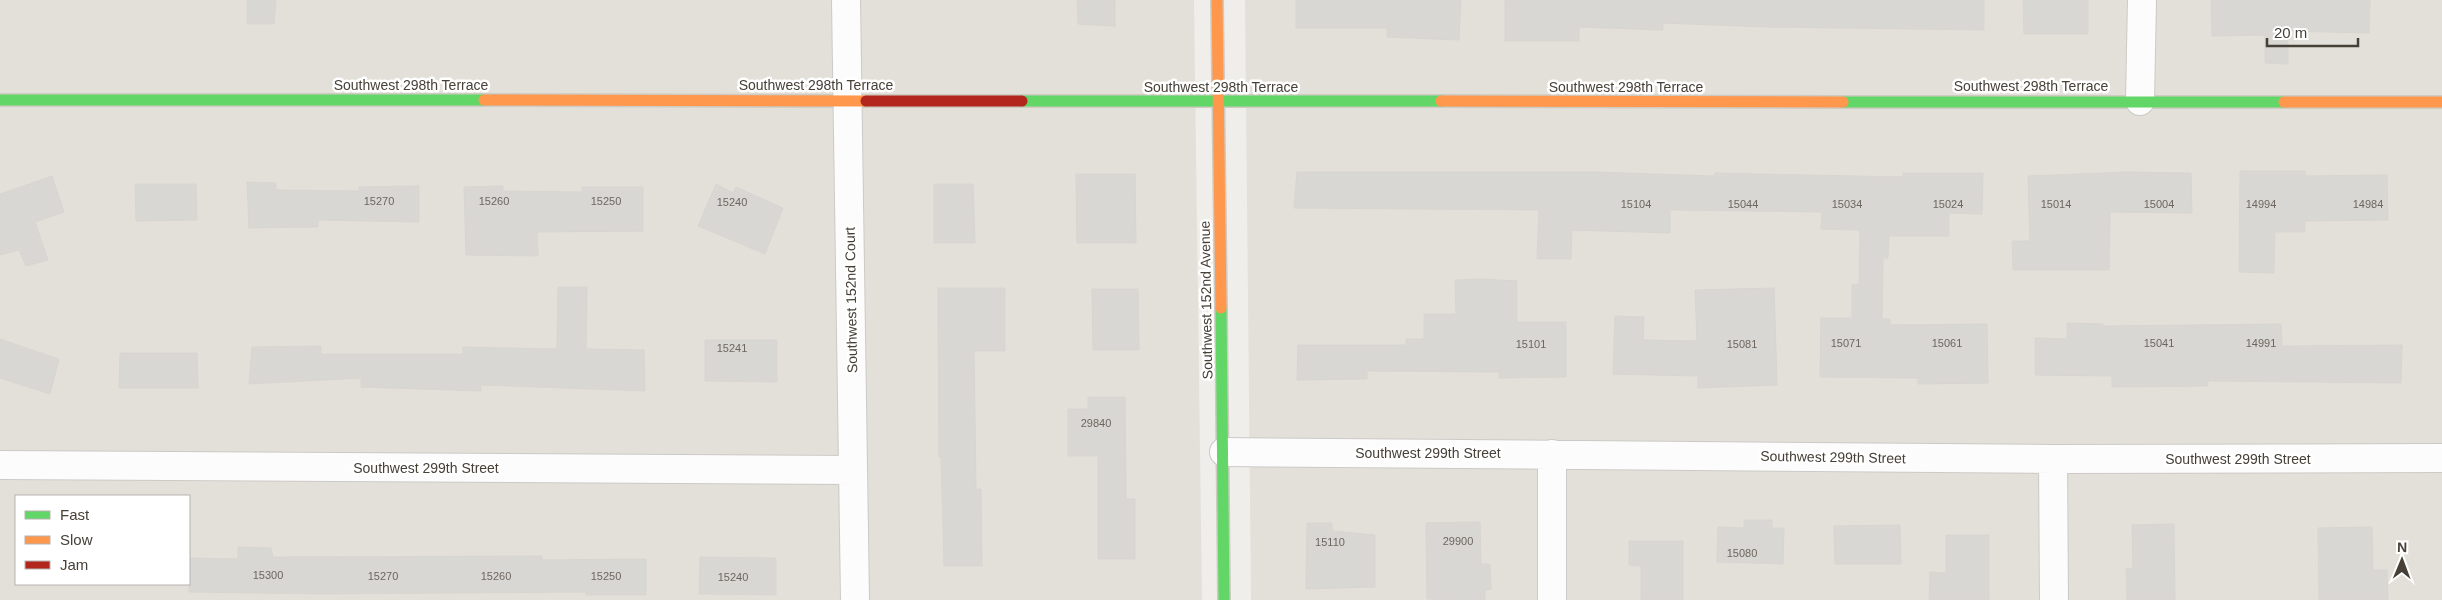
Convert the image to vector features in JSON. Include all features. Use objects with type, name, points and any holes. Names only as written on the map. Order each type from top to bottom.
[{"type":"street","name":"Southwest 152nd Court","points":[[846,0],[855,600]]},
{"type":"street","name":"Southwest 152nd Avenue","points":[[1217,0],[1224,452],[1224,600]]},
{"type":"street","points":[[2140,101],[2142,0]]},
{"type":"street","name":"Southwest 298th Terrace","points":[[0,100],[848,100],[1218,103],[2442,102]]},
{"type":"street","name":"Southwest 299th Street","points":[[1224,452],[2053,460],[2442,458]]},
{"type":"street","points":[[1552,454],[1552,600]]},
{"type":"street","points":[[2053,460],[2054,600]]},
{"type":"street","name":"Southwest 299th Street","points":[[0,465],[853,470]]},
{"type":"shaded area","points":[[0,0],[1194,0],[1202,600],[0,600]]},
{"type":"shaded area","points":[[1245,0],[2442,0],[2442,600],[1251,600]]},
{"type":"building","points":[[247,0],[276,0],[274,24],[247,24]]},
{"type":"building","points":[[1077,0],[1115,0],[1115,26],[1078,24]]},
{"type":"building","points":[[1296,0],[1461,0],[1459,40],[1387,37],[1387,28],[1296,28]]},
{"type":"building","points":[[1505,0],[1984,0],[1984,30],[1766,27],[1663,23],[1663,30],[1579,27],[1579,41],[1505,41]]},
{"type":"building","points":[[2023,0],[2088,0],[2088,34],[2024,34]]},
{"type":"building","points":[[2211,0],[2370,0],[2369,33],[2288,31],[2288,64],[2265,63],[2265,35],[2212,36]]},
{"type":"building","points":[[2240,171],[2305,171],[2305,176],[2387,175],[2388,220],[2305,221],[2305,232],[2275,232],[2274,273],[2239,272]]},
{"type":"building","points":[[1297,172],[1594,172],[1714,176],[1715,173],[1903,177],[1903,173],[1983,173],[1982,214],[1949,213],[1949,236],[1889,236],[1888,258],[1883,258],[1882,319],[1890,319],[1890,325],[1987,324],[1988,383],[1918,384],[1918,378],[1820,377],[1821,318],[1852,318],[1852,285],[1859,284],[1860,230],[1821,229],[1822,212],[1670,210],[1670,233],[1572,230],[1571,259],[1537,259],[1539,210],[1294,208]]},
{"type":"building","points":[[2126,172],[2191,173],[2192,213],[2110,212],[2109,270],[2013,270],[2012,241],[2030,241],[2028,176]]},
{"type":"building","points":[[1076,174],[1135,174],[1136,243],[1077,243]]},
{"type":"building","points":[[52,176],[64,212],[35,222],[48,260],[26,266],[19,250],[0,255],[0,194]]},
{"type":"building","points":[[247,182],[276,183],[276,190],[359,191],[359,187],[419,186],[419,222],[318,220],[318,227],[249,228]]},
{"type":"building","points":[[135,184],[196,184],[197,220],[136,221]]},
{"type":"building","points":[[716,184],[733,193],[736,187],[783,208],[765,254],[698,226]]},
{"type":"building","points":[[934,184],[973,184],[975,243],[934,243]]},
{"type":"building","points":[[503,186],[503,191],[582,192],[582,187],[643,187],[643,231],[537,232],[538,256],[466,255],[464,187]]},
{"type":"building","points":[[1455,280],[1517,281],[1517,322],[1566,322],[1566,377],[1499,378],[1499,372],[1367,371],[1367,379],[1297,380],[1298,345],[1406,345],[1406,339],[1424,339],[1424,314],[1456,314]]},
{"type":"building","points":[[558,287],[587,287],[586,349],[644,350],[645,391],[481,385],[481,391],[361,387],[361,378],[249,384],[252,347],[321,346],[321,354],[463,354],[463,347],[557,349]]},
{"type":"building","points":[[938,288],[1005,288],[1005,351],[974,351],[976,489],[981,489],[982,566],[944,566],[941,457],[939,457]]},
{"type":"building","points":[[1774,288],[1777,385],[1698,388],[1698,376],[1613,374],[1615,316],[1644,317],[1643,340],[1697,341],[1695,290]]},
{"type":"building","points":[[1092,289],[1138,289],[1139,350],[1093,350]]},
{"type":"building","points":[[2067,323],[2103,324],[2103,326],[2281,324],[2282,346],[2402,345],[2401,383],[2208,381],[2208,386],[2112,387],[2112,376],[2035,375],[2035,338],[2067,339]]},
{"type":"building","points":[[0,339],[59,359],[50,394],[0,378]]},
{"type":"building","points":[[705,340],[777,340],[777,382],[705,381]]},
{"type":"building","points":[[120,353],[197,353],[198,388],[119,388]]},
{"type":"building","points":[[1088,397],[1125,397],[1126,499],[1135,499],[1135,559],[1098,559],[1098,456],[1068,456],[1068,409],[1088,409]]},
{"type":"building","points":[[1744,520],[1772,520],[1772,528],[1784,528],[1783,564],[1717,562],[1718,527],[1744,528]]},
{"type":"building","points":[[1480,522],[1481,564],[1490,564],[1491,589],[1485,590],[1485,600],[1427,599],[1426,523]]},
{"type":"building","points":[[1307,523],[1332,523],[1332,531],[1375,535],[1375,587],[1306,589]]},
{"type":"building","points":[[2174,524],[2175,600],[2127,600],[2126,569],[2133,568],[2132,525]]},
{"type":"building","points":[[1900,525],[1901,564],[1835,564],[1834,526]]},
{"type":"building","points":[[2372,527],[2373,570],[2387,570],[2388,600],[2319,600],[2318,528]]},
{"type":"building","points":[[1946,535],[1989,535],[1989,600],[1929,600],[1930,572],[1946,573]]},
{"type":"building","points":[[1629,541],[1683,541],[1683,600],[1641,600],[1641,566],[1629,565]]},
{"type":"building","points":[[238,547],[271,548],[273,557],[542,556],[542,560],[646,559],[646,595],[586,595],[586,592],[323,594],[189,592],[190,558],[238,559]]},
{"type":"building","points":[[700,557],[776,558],[776,595],[699,594]]},
{"type":"traffic: fast","points":[[0,100],[484,100]]},
{"type":"traffic: fast","points":[[1022,101],[1441,101]]},
{"type":"traffic: fast","points":[[1843,102],[2284,102]]},
{"type":"traffic: fast","points":[[1221,308],[1224,600]]},
{"type":"traffic: slow","points":[[1217,0],[1221,308]]},
{"type":"traffic: slow","points":[[484,100],[866,101]]},
{"type":"traffic: slow","points":[[1441,101],[1843,102]]},
{"type":"traffic: slow","points":[[2284,102],[2442,102]]},
{"type":"traffic: jam","points":[[866,101],[1022,101]]}]
